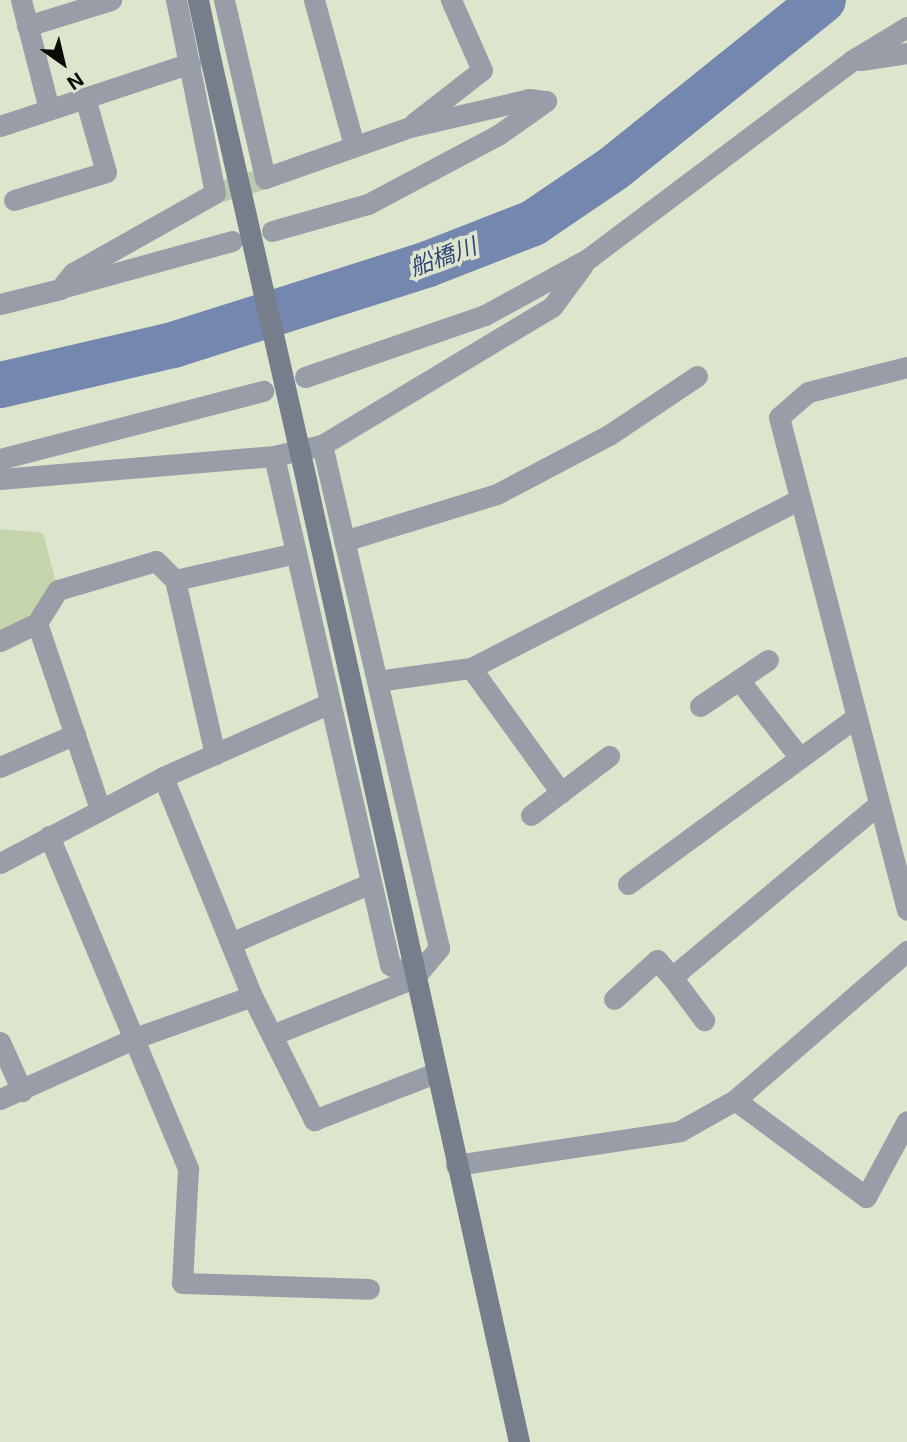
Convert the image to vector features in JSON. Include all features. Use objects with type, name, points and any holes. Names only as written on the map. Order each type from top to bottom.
[{"type":"street","points":[[21,0],[49,109]]},
{"type":"street","points":[[27,26],[111,0]]},
{"type":"street","points":[[176,0],[200,60],[307,485],[435,1073],[519,1442]]},
{"type":"street","points":[[60,289],[73,274],[215,193],[200,60],[198,0]]},
{"type":"street","points":[[224,0],[265,178],[410,127],[529,99],[546,101],[498,135],[368,204],[272,231]]},
{"type":"street","points":[[314,0],[354,145]]},
{"type":"street","points":[[410,127],[482,70],[451,0]]},
{"type":"street","points":[[305,377],[485,315],[589,258],[851,61],[907,27]]},
{"type":"street","points":[[851,61],[907,53]]},
{"type":"street","points":[[0,126],[200,60]]},
{"type":"street","points":[[14,200],[106,173],[85,98]]},
{"type":"street","points":[[0,304],[232,241]]},
{"type":"street","points":[[0,480],[274,456],[322,445],[552,307],[589,258]]},
{"type":"street","points":[[907,367],[808,392],[779,417],[798,500],[907,910]]},
{"type":"street","points":[[344,541],[497,494],[609,435],[697,376]]},
{"type":"street","points":[[0,459],[201,404],[263,391]]},
{"type":"street","points":[[272,1035],[414,978],[439,948],[322,445]]},
{"type":"street","points":[[274,456],[390,965],[414,978]]},
{"type":"street","points":[[377,681],[471,668],[798,500]]},
{"type":"street","points":[[175,580],[296,553]]},
{"type":"street","points":[[0,641],[37,623],[58,590],[156,561],[175,580],[215,754]]},
{"type":"street","points":[[37,623],[100,809]]},
{"type":"street","points":[[701,706],[768,660]]},
{"type":"street","points":[[471,668],[561,793]]},
{"type":"street","points":[[739,680],[800,758]]},
{"type":"street","points":[[0,863],[163,777],[330,703]]},
{"type":"street","points":[[628,884],[856,717]]},
{"type":"street","points":[[0,767],[75,734]]},
{"type":"street","points":[[531,815],[609,756]]},
{"type":"street","points":[[163,777],[253,996],[314,1120],[435,1073]]},
{"type":"street","points":[[672,977],[879,804]]},
{"type":"street","points":[[48,836],[188,1169],[182,1283],[369,1289]]},
{"type":"street","points":[[231,943],[371,883]]},
{"type":"street","points":[[456,1165],[680,1131],[735,1100],[907,951]]},
{"type":"street","points":[[614,999],[657,960],[704,1020]]},
{"type":"street","points":[[0,1099],[135,1038],[253,996]]},
{"type":"street","points":[[0,1042],[22,1091]]},
{"type":"street","points":[[735,1100],[866,1197],[907,1121]]},
{"type":"green space","points":[[0,529],[43,533],[58,590],[0,641]]},
{"type":"waterway","name":"船橋川","points":[[0,385],[173,345],[428,264],[533,223],[614,168],[823,0]]},
{"type":"tunnel","points":[[215,193],[265,178]]}]
